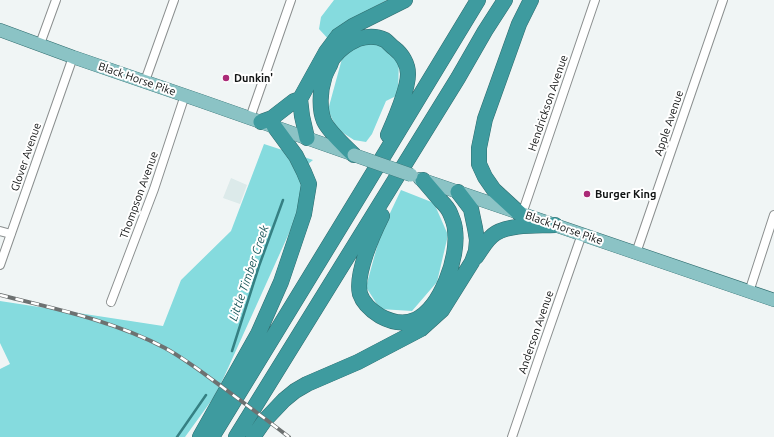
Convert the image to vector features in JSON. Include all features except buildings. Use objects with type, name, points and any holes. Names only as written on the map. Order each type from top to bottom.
[{"type":"highway","points":[[307,138],[300,99],[326,52],[338,36],[353,26],[405,0]]},
{"type":"highway","points":[[212,437],[478,0]]},
{"type":"highway","points":[[236,437],[505,0]]},
{"type":"highway","points":[[520,213],[494,190],[485,177],[479,164],[479,148],[485,118],[519,24],[532,0]]},
{"type":"highway","points":[[354,155],[332,132],[324,121],[320,102],[324,78],[334,57],[345,46],[353,41],[369,36],[385,40],[400,53],[404,58],[408,74],[406,89],[389,134],[361,193]]},
{"type":"highway","points":[[200,437],[258,334],[281,282],[304,214],[309,184],[304,172],[296,156],[262,122],[272,118],[294,101],[300,99]]},
{"type":"highway","points":[[417,177],[449,211],[455,229],[456,242],[454,256],[448,275],[438,297],[428,311],[415,320],[401,323],[387,320],[375,313],[365,303],[360,294],[361,271],[378,223],[430,124]]},
{"type":"highway","points":[[458,192],[471,209],[477,240],[476,251],[469,268]]},
{"type":"highway","points":[[253,437],[265,420],[295,391],[307,384],[358,362],[421,329],[442,310],[486,242],[496,233],[522,226],[555,225]]},
{"type":"main road","name":"Black Horse Pike","points":[[0,30],[458,192],[774,300]]},
{"type":"street","points":[[40,44],[56,0]]},
{"type":"street","points":[[145,81],[174,0]]},
{"type":"street","points":[[262,122],[291,0]]},
{"type":"street","name":"Hendrickson Avenue","points":[[520,213],[595,0]]},
{"type":"street","name":"Apple Avenue","points":[[636,253],[723,0]]},
{"type":"street","name":"Glover Avenue","points":[[0,265],[73,57]]},
{"type":"street","name":"Thompson Avenue","points":[[112,302],[154,189],[185,95]]},
{"type":"street","points":[[749,292],[774,215]]},
{"type":"street","points":[[0,231],[11,234]]},
{"type":"street","name":"Anderson Avenue","points":[[512,437],[582,234]]},
{"type":"shaded area","points":[[334,0],[387,0],[372,8],[359,45],[381,43],[399,56],[398,95],[386,101],[372,134],[366,142],[354,140],[337,129],[328,110],[343,55],[319,29],[321,17]]},
{"type":"shaded area","points":[[264,144],[313,160],[302,169],[304,200],[214,397],[185,437],[0,437],[0,369],[10,364],[0,343],[0,301],[163,326],[181,280],[231,231]]},
{"type":"shaded area","points":[[231,178],[247,185],[240,204],[223,198]]},
{"type":"shaded area","points":[[401,190],[434,203],[448,235],[437,282],[412,311],[380,309],[366,287],[381,232]]},
{"type":"waterway","name":"Little Timber Creek","points":[[232,351],[259,266],[283,200]]},
{"type":"waterway","name":"Little Timber Creek","points":[[177,437],[206,395]]},
{"type":"railway","points":[[0,295],[105,323],[126,330],[165,348],[201,371],[289,437]]},
{"type":"place","name":"Dunkin'","points":[[226,78]]},
{"type":"place","name":"Burger King","points":[[587,194]]}]
